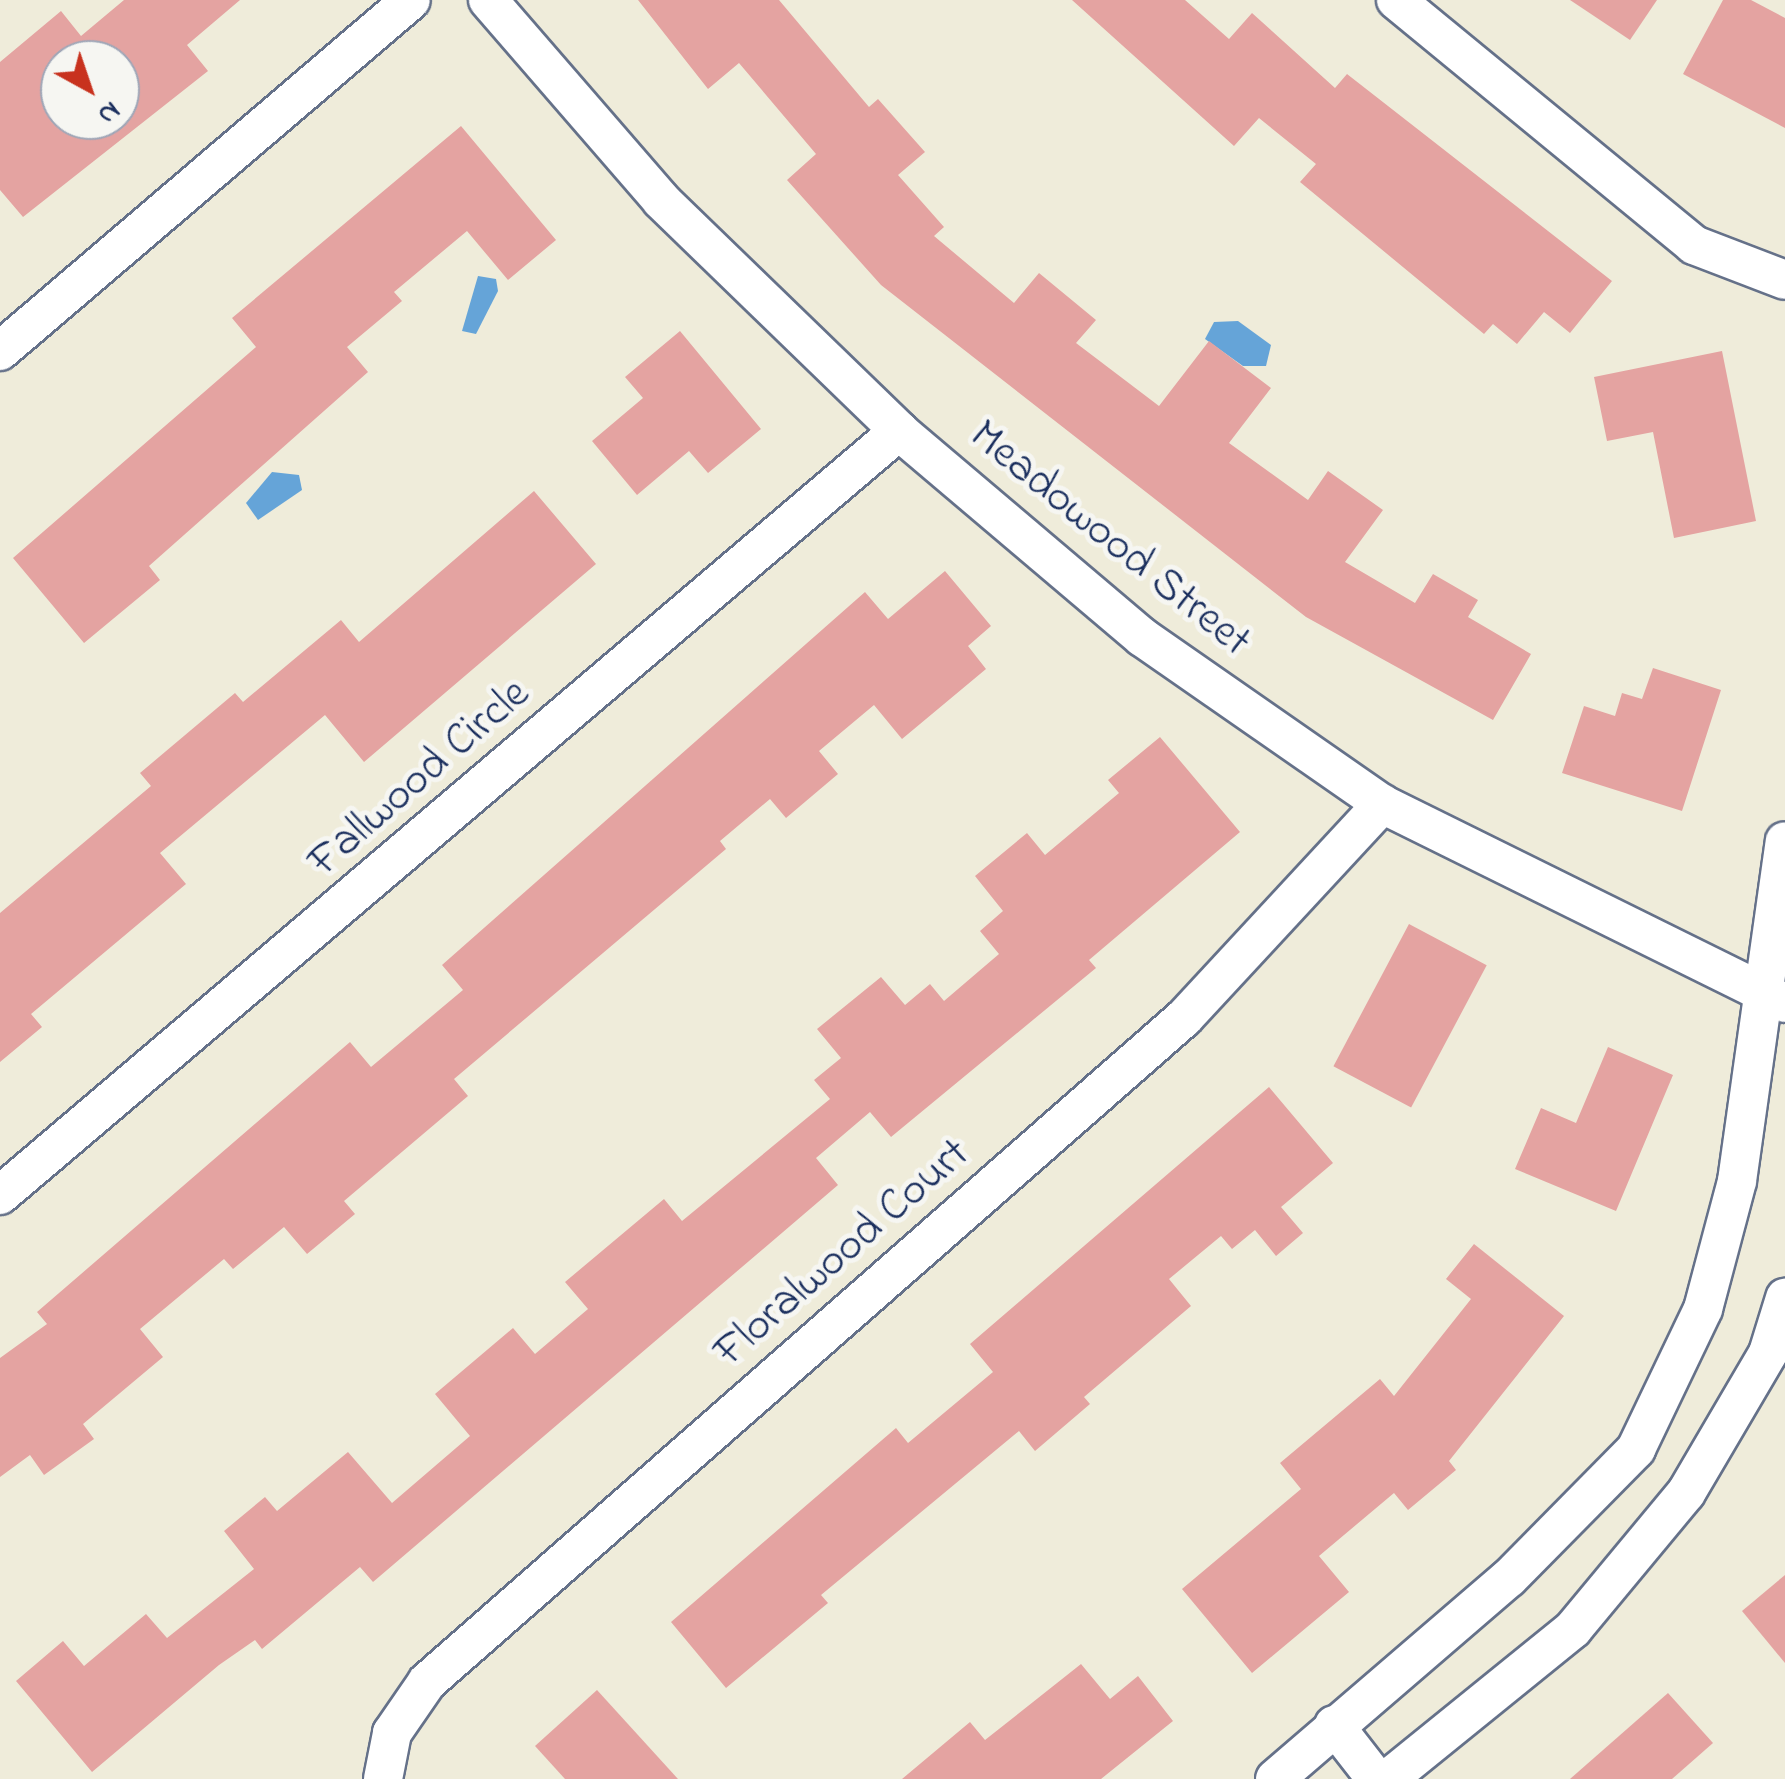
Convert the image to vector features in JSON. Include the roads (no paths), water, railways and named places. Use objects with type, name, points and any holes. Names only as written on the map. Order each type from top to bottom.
[{"type":"street","points":[[0,351],[411,0]]},
{"type":"street","name":"Meadowood Street","points":[[488,0],[661,200],[898,432],[1142,637],[1382,804],[1776,998]]},
{"type":"street","points":[[1396,0],[1694,245],[1785,280]]},
{"type":"street","name":"Fallwood Circle","points":[[0,1195],[898,432]]},
{"type":"street","name":"Floralwood Court","points":[[383,1779],[392,1733],[428,1682],[1184,1018],[1382,804]]},
{"type":"street","points":[[1275,1779],[1334,1724],[1509,1578],[1636,1450],[1703,1309],[1737,1181],[1776,998],[1785,841]]},
{"type":"street","points":[[1388,1779],[1574,1630],[1686,1492],[1741,1400],[1785,1298]]},
{"type":"street","points":[[1334,1724],[1376,1779]]},
{"type":"water","points":[[478,276],[496,279],[498,291],[476,334],[462,331]]},
{"type":"water","points":[[1238,321],[1271,345],[1266,366],[1243,366],[1205,339],[1214,322]]},
{"type":"water","points":[[272,472],[299,475],[302,490],[258,520],[246,503]]}]
